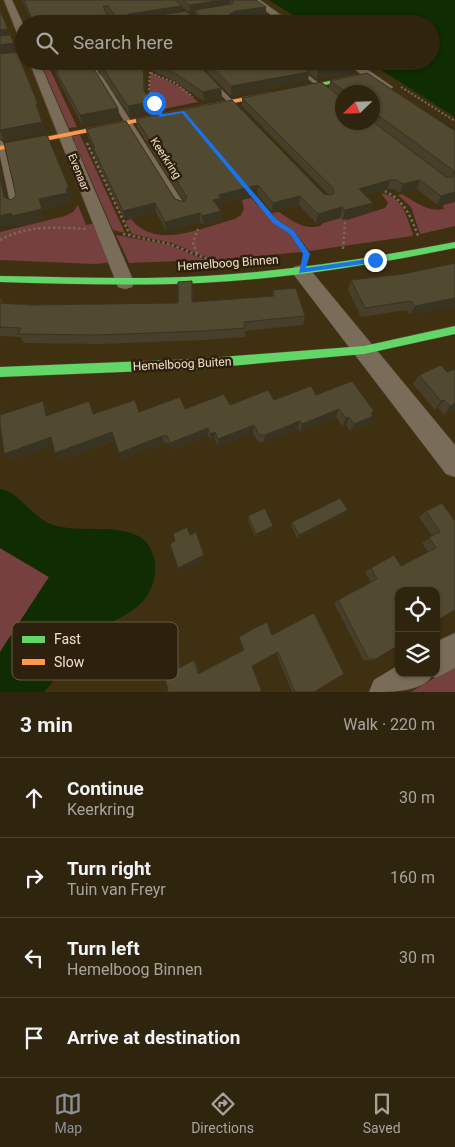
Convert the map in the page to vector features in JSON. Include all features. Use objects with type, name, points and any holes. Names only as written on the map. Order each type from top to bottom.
[{"type":"street","points":[[8,0],[15,16]]},
{"type":"street","points":[[254,0],[277,15]]},
{"type":"street","name":"Evenaar","points":[[38,70],[125,282]]},
{"type":"street","points":[[360,70],[400,91]]},
{"type":"street","name":"Keerkring","points":[[0,146],[82,132],[368,75]]},
{"type":"street","name":"Hemelboog Binnen","points":[[0,280],[125,282],[207,279],[302,260],[427,252],[455,245]]},
{"type":"street","points":[[302,260],[364,350],[455,465]]},
{"type":"street","name":"Hemelboog Buiten","points":[[0,372],[196,364],[364,350],[455,330]]},
{"type":"street","points":[[440,658],[455,649]]},
{"type":"street","points":[[386,692],[410,677]]},
{"type":"lane","name":"Keerkring","points":[[96,70],[182,207]]},
{"type":"lane","points":[[299,70],[335,98]]},
{"type":"lane","points":[[211,82],[244,116]]},
{"type":"lane","points":[[0,146],[15,207]]},
{"type":"path","points":[[148,70],[182,88],[203,108]]},
{"type":"path","points":[[151,73],[149,89],[162,116]]},
{"type":"path","points":[[400,91],[455,122]]},
{"type":"path","points":[[82,132],[130,235]]},
{"type":"path","points":[[380,189],[394,194],[407,206],[418,237],[427,235]]},
{"type":"path","points":[[249,190],[275,222],[292,232],[302,260]]},
{"type":"path","points":[[334,250],[343,249],[345,222]]},
{"type":"path","points":[[198,229],[193,242],[198,254]]},
{"type":"path","points":[[205,262],[213,262]]},
{"type":"shaded area","points":[[269,0],[455,0],[455,117],[381,70],[440,70],[440,15],[293,15]]},
{"type":"shaded area","points":[[44,70],[50,70],[77,127],[69,128]]},
{"type":"shaded area","points":[[151,73],[182,88],[198,102],[158,110],[149,89]]},
{"type":"shaded area","points":[[80,135],[125,233],[113,230],[72,136]]},
{"type":"shaded area","points":[[381,193],[394,198],[403,208],[413,234],[412,236],[309,251],[294,231],[277,222],[272,213],[279,212],[303,226],[320,226],[323,223],[344,217],[347,220],[385,208],[388,203]]},
{"type":"shaded area","points":[[402,194],[422,206],[438,210],[444,209],[443,205],[455,202],[455,226],[420,234],[411,207],[398,195]]},
{"type":"shaded area","points":[[251,198],[273,221],[289,232],[302,252],[213,260],[172,243],[132,234],[125,221],[131,219],[141,229],[153,234],[180,234],[235,219],[241,215],[244,209],[242,200]]},
{"type":"shaded area","points":[[78,205],[86,225],[97,223],[113,262],[95,264],[0,260],[0,232],[65,216],[73,212]]},
{"type":"shaded area","points":[[116,235],[170,245],[205,260],[129,263]]},
{"type":"shaded area","points":[[0,489],[13,495],[39,517],[53,525],[116,530],[140,537],[148,544],[155,561],[154,580],[150,592],[144,601],[112,622],[20,622],[49,577],[0,548]]},
{"type":"shaded area","points":[[0,548],[49,577],[20,622],[12,622],[12,634],[0,652]]},
{"type":"shaded area","points":[[12,634],[12,680],[54,680],[44,692],[0,692],[0,652]]},
{"type":"shaded area","points":[[455,665],[455,692],[411,692],[435,677],[440,677],[440,674]]},
{"type":"building","points":[[24,0],[176,0],[181,6],[114,15],[108,6],[103,6],[107,15],[30,15]]},
{"type":"building","points":[[183,0],[224,0],[189,5]]},
{"type":"building","points":[[231,0],[256,0],[266,7],[235,11],[230,14],[199,15],[195,10],[232,4],[234,2]]},
{"type":"building","points":[[0,10],[8,29],[0,30]]},
{"type":"building","points":[[186,11],[191,15],[161,15]]},
{"type":"building","points":[[10,35],[14,43],[0,45],[0,36]]},
{"type":"building","points":[[15,52],[15,70],[24,70],[38,104],[36,104],[42,122],[0,130],[0,54]]},
{"type":"building","points":[[56,70],[95,70],[118,108],[80,115]]},
{"type":"building","points":[[104,70],[143,70],[144,90],[150,102],[128,106]]},
{"type":"building","points":[[169,70],[204,70],[221,88],[203,92]]},
{"type":"building","points":[[215,70],[306,70],[309,72],[231,86]]},
{"type":"building","points":[[367,73],[455,131],[455,192],[441,196],[420,180],[403,184],[397,180],[390,180],[359,189],[373,203],[345,210],[342,207],[318,214],[300,196],[273,203],[258,185],[218,195],[221,198],[213,200],[221,211],[202,216],[200,213],[165,222],[155,203],[123,211],[86,129],[126,121],[175,199],[184,202],[187,197],[136,119],[232,100],[324,194],[332,195],[334,193],[333,188],[242,98],[321,82],[335,93],[335,130],[380,130],[380,127],[446,177],[454,177],[454,171],[380,116],[380,85],[336,85],[330,81]]},
{"type":"building","points":[[47,135],[69,188],[66,188],[67,193],[39,199],[42,209],[12,216],[11,213],[0,216],[0,176],[4,197],[11,200],[16,196],[4,143]]},
{"type":"building","points":[[455,263],[455,298],[415,306],[411,301],[365,308],[351,280],[403,274]]},
{"type":"building","points":[[192,281],[192,302],[274,296],[273,290],[296,288],[305,316],[244,322],[245,328],[97,335],[18,334],[21,328],[0,327],[0,303],[31,305],[178,303],[178,282]]},
{"type":"building","points":[[441,365],[447,372],[455,369],[455,404],[450,406],[444,400],[441,401],[419,375]]},
{"type":"building","points":[[352,381],[374,411],[371,413],[373,416],[354,424],[339,409],[302,424],[300,421],[265,435],[259,435],[254,425],[218,439],[215,432],[210,434],[208,428],[170,443],[167,436],[162,436],[119,453],[112,432],[55,453],[51,437],[4,454],[0,415],[43,401],[46,416],[89,401],[93,414],[135,400],[139,412],[180,397],[185,409],[224,394],[230,405],[268,390],[274,400],[311,386],[316,395]]},
{"type":"building","points":[[340,498],[348,510],[299,535],[292,522]]},
{"type":"building","points":[[442,503],[455,521],[455,610],[440,619],[440,587],[395,587],[395,647],[374,660],[373,658],[369,660],[338,600],[377,579],[371,568],[394,555],[401,566],[436,548],[429,537],[440,532],[426,511]]},
{"type":"building","points":[[265,508],[273,526],[256,534],[248,516]]},
{"type":"building","points":[[187,527],[190,535],[196,532],[204,555],[178,568],[170,544],[175,541],[173,534]]},
{"type":"building","points":[[314,613],[344,674],[314,692],[295,692],[278,652],[252,666],[262,692],[165,692],[168,690],[165,680],[178,680],[178,664],[179,668],[194,660],[198,674],[244,650],[239,637],[253,629],[267,622],[272,635]]},
{"type":"traffic: fast","points":[[271,94],[367,75]]},
{"type":"traffic: fast","points":[[0,279],[145,282],[239,277],[384,259],[455,245]]},
{"type":"traffic: fast","points":[[0,372],[196,364],[364,350],[455,330]]},
{"type":"traffic: slow","points":[[0,148],[271,94]]},
{"type":"route","points":[[154,103],[162,116],[183,112],[275,222],[292,232],[306,254],[301,271],[375,260]]}]
